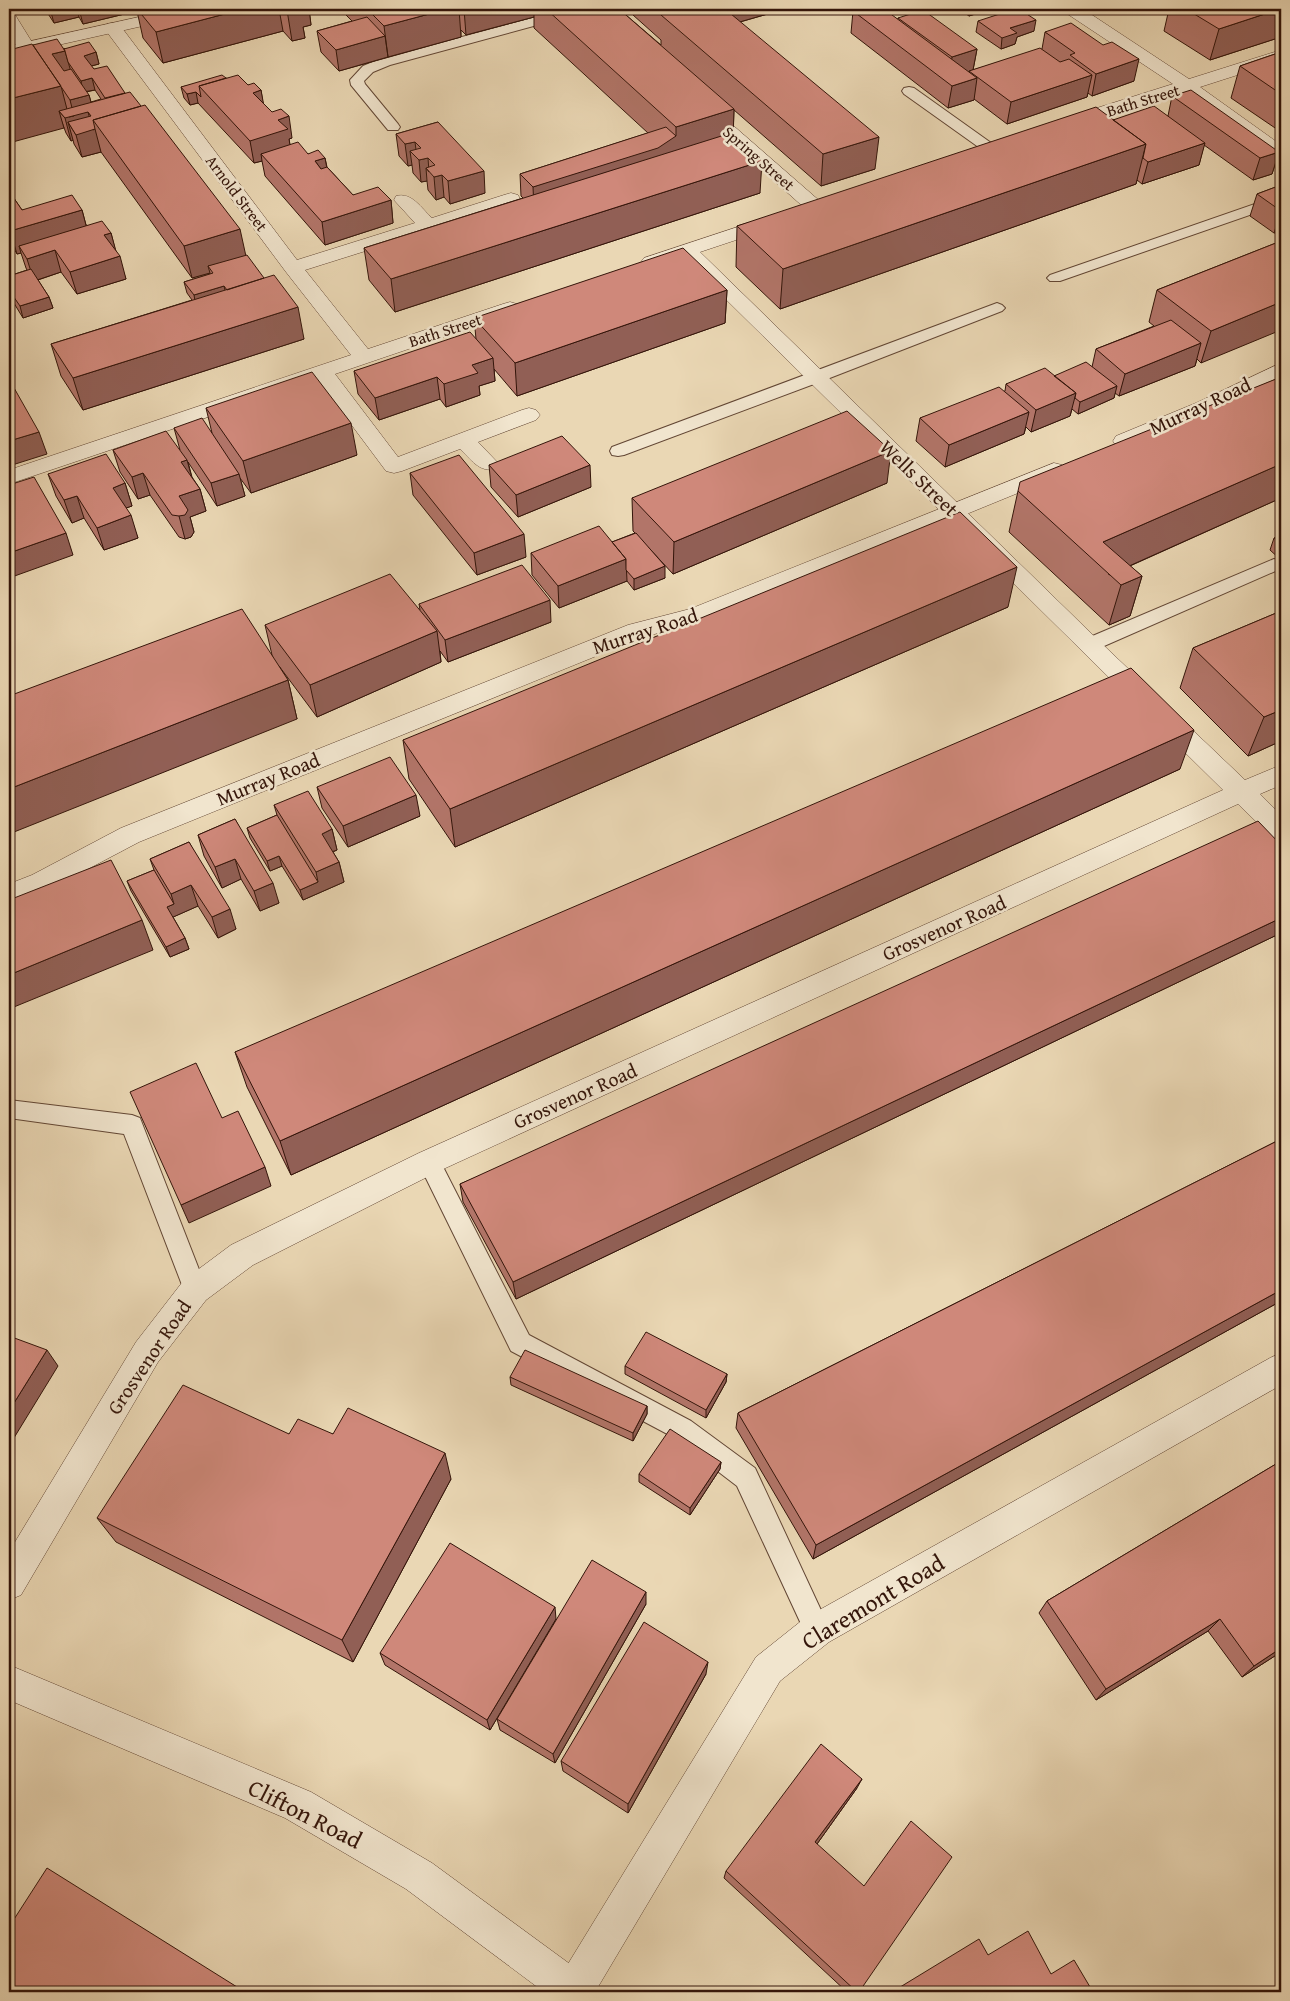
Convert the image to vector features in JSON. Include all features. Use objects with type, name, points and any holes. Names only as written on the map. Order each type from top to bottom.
[{"type":"street","points":[[9,51],[196,9]]},
{"type":"street","points":[[1072,9],[1188,86],[1281,153]]},
{"type":"street","points":[[9,18],[26,47]]},
{"type":"street","name":"Arnold Street","points":[[112,28],[293,268],[364,357]]},
{"type":"street","name":"Bath Street","points":[[1055,127],[1281,55]]},
{"type":"street","name":"Spring Street","points":[[687,250],[809,209],[692,98]]},
{"type":"street","points":[[979,151],[1008,142]]},
{"type":"street","points":[[293,268],[511,199]]},
{"type":"street","points":[[403,200],[428,225]]},
{"type":"street","points":[[630,269],[687,250]]},
{"type":"street","name":"Wells Street","points":[[687,250],[1281,830]]},
{"type":"street","name":"Bath Street","points":[[9,477],[526,303]]},
{"type":"street","name":"Murray Road","points":[[1105,449],[1203,408],[1281,369]]},
{"type":"street","points":[[323,372],[394,466],[529,415]]},
{"type":"street","points":[[464,440],[488,464]]},
{"type":"street","name":"Murray Road","points":[[9,895],[41,882],[130,834],[636,631],[697,615],[1070,464]]},
{"type":"street","name":"Grosvenor Road","points":[[9,1583],[147,1352],[195,1290],[242,1255],[429,1162],[1281,774]]},
{"type":"street","name":"Claremont Road","points":[[574,1992],[768,1669],[817,1630],[1281,1368]]},
{"type":"street","name":"Clifton Road","points":[[9,1682],[298,1805],[419,1876],[574,1992]]},
{"type":"lane","points":[[393,127],[358,85],[357,80],[368,69],[384,62],[580,9]]},
{"type":"lane","points":[[910,91],[979,151]]},
{"type":"lane","points":[[1055,278],[1281,199]]},
{"type":"lane","points":[[618,450],[816,378],[997,308]]},
{"type":"lane","points":[[1090,645],[1274,565]]},
{"type":"lane","points":[[9,1109],[132,1125],[195,1290]]},
{"type":"lane","points":[[429,1162],[520,1343],[682,1428],[746,1477],[817,1630]]},
{"type":"building","points":[[137,9],[244,9],[156,32]]},
{"type":"building","points":[[367,9],[448,9],[384,26]]},
{"type":"building","points":[[546,9],[619,9],[734,109],[676,127]]},
{"type":"building","points":[[682,9],[725,9],[879,137],[823,154],[661,15]]},
{"type":"building","points":[[884,9],[977,78],[952,86],[853,11]]},
{"type":"building","points":[[1019,9],[1036,20],[1010,28],[1017,33],[1002,38],[978,21]]},
{"type":"building","points":[[1186,9],[1280,9],[1219,29]]},
{"type":"building","points":[[923,10],[977,49],[952,57],[898,18]]},
{"type":"building","points":[[367,17],[385,36],[336,50],[317,31]]},
{"type":"building","points":[[1071,23],[1103,45],[1112,42],[1139,59],[1096,74],[1070,55],[1075,53],[1045,32]]},
{"type":"building","points":[[57,39],[65,51],[52,54],[64,71],[71,69],[89,95],[70,100],[33,45]]},
{"type":"building","points":[[89,42],[96,52],[84,56],[94,69],[107,66],[125,93],[105,98],[92,78],[81,81],[68,62],[64,49]]},
{"type":"building","points":[[32,44],[61,86],[9,99],[9,50]]},
{"type":"building","points":[[1040,48],[1060,62],[1069,59],[1092,75],[1011,102],[969,71]]},
{"type":"building","points":[[1281,52],[1281,94],[1240,66]]},
{"type":"building","points":[[222,75],[226,78],[199,86],[201,97],[196,92],[187,94],[181,87]]},
{"type":"building","points":[[238,75],[248,85],[254,83],[261,90],[253,93],[272,112],[281,109],[289,116],[278,120],[288,129],[250,141],[199,86]]},
{"type":"building","points":[[1191,90],[1279,152],[1260,158],[1172,96]]},
{"type":"building","points":[[130,92],[141,106],[93,120],[95,129],[76,135],[68,122],[91,116],[88,112],[65,118],[59,111]]},
{"type":"building","points":[[145,105],[240,229],[184,246],[93,120]]},
{"type":"building","points":[[1154,106],[1205,143],[1148,162],[1143,158],[1146,144],[1113,120]]},
{"type":"building","points":[[1096,107],[1146,144],[783,269],[737,226]]},
{"type":"building","points":[[438,122],[484,171],[448,181],[442,175],[434,177],[426,168],[435,165],[428,158],[419,160],[410,151],[421,148],[415,142],[405,144],[396,134]]},
{"type":"building","points":[[666,127],[676,136],[658,148],[533,187],[520,174]]},
{"type":"building","points":[[731,133],[762,161],[391,279],[364,248]]},
{"type":"building","points":[[298,142],[308,154],[318,150],[325,158],[315,161],[321,169],[327,167],[353,195],[378,187],[391,200],[322,222],[261,154]]},
{"type":"building","points":[[1281,185],[1281,211],[1257,194]]},
{"type":"building","points":[[9,191],[22,210],[72,195],[82,210],[10,231]]},
{"type":"building","points":[[102,221],[111,233],[104,235],[120,256],[70,272],[55,250],[27,259],[19,246]]},
{"type":"building","points":[[1281,241],[1281,302],[1211,331],[1157,290]]},
{"type":"building","points":[[683,248],[727,290],[515,363],[474,318]]},
{"type":"building","points":[[247,255],[264,278],[227,290],[224,286],[194,295],[184,282],[213,273],[208,266]]},
{"type":"building","points":[[31,269],[49,297],[20,306],[9,290],[9,276]]},
{"type":"building","points":[[274,275],[298,307],[73,378],[51,344]]},
{"type":"building","points":[[1171,320],[1201,343],[1125,374],[1096,349]]},
{"type":"building","points":[[470,332],[493,358],[472,365],[478,373],[444,384],[437,377],[375,398],[354,371]]},
{"type":"building","points":[[1086,362],[1117,386],[1080,402],[1075,398],[1076,393],[1054,376]]},
{"type":"building","points":[[1045,368],[1076,393],[1036,410],[1006,384]]},
{"type":"building","points":[[312,372],[351,423],[243,461],[206,408]]},
{"type":"building","points":[[1281,377],[1281,464],[1103,542],[1142,576],[1121,585],[1018,491],[1020,482]]},
{"type":"building","points":[[9,379],[39,432],[9,441]]},
{"type":"building","points":[[999,387],[1029,412],[949,445],[920,418]]},
{"type":"building","points":[[847,411],[891,451],[674,542],[632,498]]},
{"type":"building","points":[[202,418],[239,474],[211,483],[174,428]]},
{"type":"building","points":[[166,431],[187,460],[181,462],[200,489],[179,496],[188,510],[185,515],[172,515],[143,473],[132,477],[113,450]]},
{"type":"building","points":[[562,436],[590,465],[516,495],[489,465]]},
{"type":"building","points":[[106,454],[125,483],[113,488],[131,515],[97,528],[77,496],[64,500],[48,474]]},
{"type":"building","points":[[459,455],[524,534],[474,553],[410,473]]},
{"type":"building","points":[[34,477],[66,533],[9,553],[9,485]]},
{"type":"building","points":[[960,512],[1017,567],[450,809],[403,740]]},
{"type":"building","points":[[599,526],[626,559],[558,586],[531,553]]},
{"type":"building","points":[[636,533],[665,566],[634,579],[626,570],[626,559],[612,542]]},
{"type":"building","points":[[1281,535],[1281,545],[1274,538]]},
{"type":"building","points":[[522,565],[550,600],[445,640],[419,604]]},
{"type":"building","points":[[390,574],[437,631],[310,685],[265,625]]},
{"type":"building","points":[[242,609],[288,680],[9,789],[9,696]]},
{"type":"building","points":[[1281,611],[1281,710],[1264,717],[1193,648]]},
{"type":"building","points":[[1131,668],[1194,730],[280,1141],[235,1052]]},
{"type":"building","points":[[390,757],[416,795],[343,826],[317,787]]},
{"type":"building","points":[[308,791],[332,829],[322,834],[339,862],[316,872],[274,805]]},
{"type":"building","points":[[277,815],[318,882],[300,890],[279,856],[267,861],[247,828]]},
{"type":"building","points":[[235,819],[273,883],[254,891],[235,859],[215,867],[198,835]]},
{"type":"building","points":[[1258,821],[1281,845],[1281,918],[513,1282],[460,1184]]},
{"type":"building","points":[[189,842],[230,909],[212,917],[191,885],[171,894],[150,859]]},
{"type":"building","points":[[111,860],[142,920],[9,975],[9,900]]},
{"type":"building","points":[[154,870],[174,904],[167,907],[185,938],[166,947],[127,881]]},
{"type":"building","points":[[196,1063],[222,1118],[238,1111],[265,1167],[181,1205],[130,1092]]},
{"type":"building","points":[[1281,1139],[1281,1290],[816,1545],[738,1413]]},
{"type":"building","points":[[646,1332],[727,1374],[706,1410],[625,1366]]},
{"type":"building","points":[[9,1336],[47,1350],[9,1411]]},
{"type":"building","points":[[525,1350],[647,1406],[633,1433],[510,1377]]},
{"type":"building","points":[[183,1385],[289,1434],[298,1419],[333,1434],[348,1408],[445,1453],[342,1640],[97,1518]]},
{"type":"building","points":[[670,1429],[721,1462],[690,1508],[639,1474]]},
{"type":"building","points":[[1281,1461],[1281,1648],[1254,1666],[1220,1619],[1106,1689],[1047,1601]]},
{"type":"building","points":[[450,1543],[555,1607],[487,1720],[380,1653]]},
{"type":"building","points":[[592,1560],[646,1592],[553,1754],[497,1719]]},
{"type":"building","points":[[644,1622],[708,1662],[628,1804],[561,1761]]},
{"type":"building","points":[[821,1744],[862,1779],[815,1842],[864,1886],[911,1821],[952,1857],[859,1992],[726,1871]]},
{"type":"building","points":[[47,1868],[245,1992],[9,1992],[9,1927]]},
{"type":"building","points":[[1028,1931],[1051,1974],[1074,1960],[1093,1992],[892,1992],[979,1939],[988,1955]]}]
